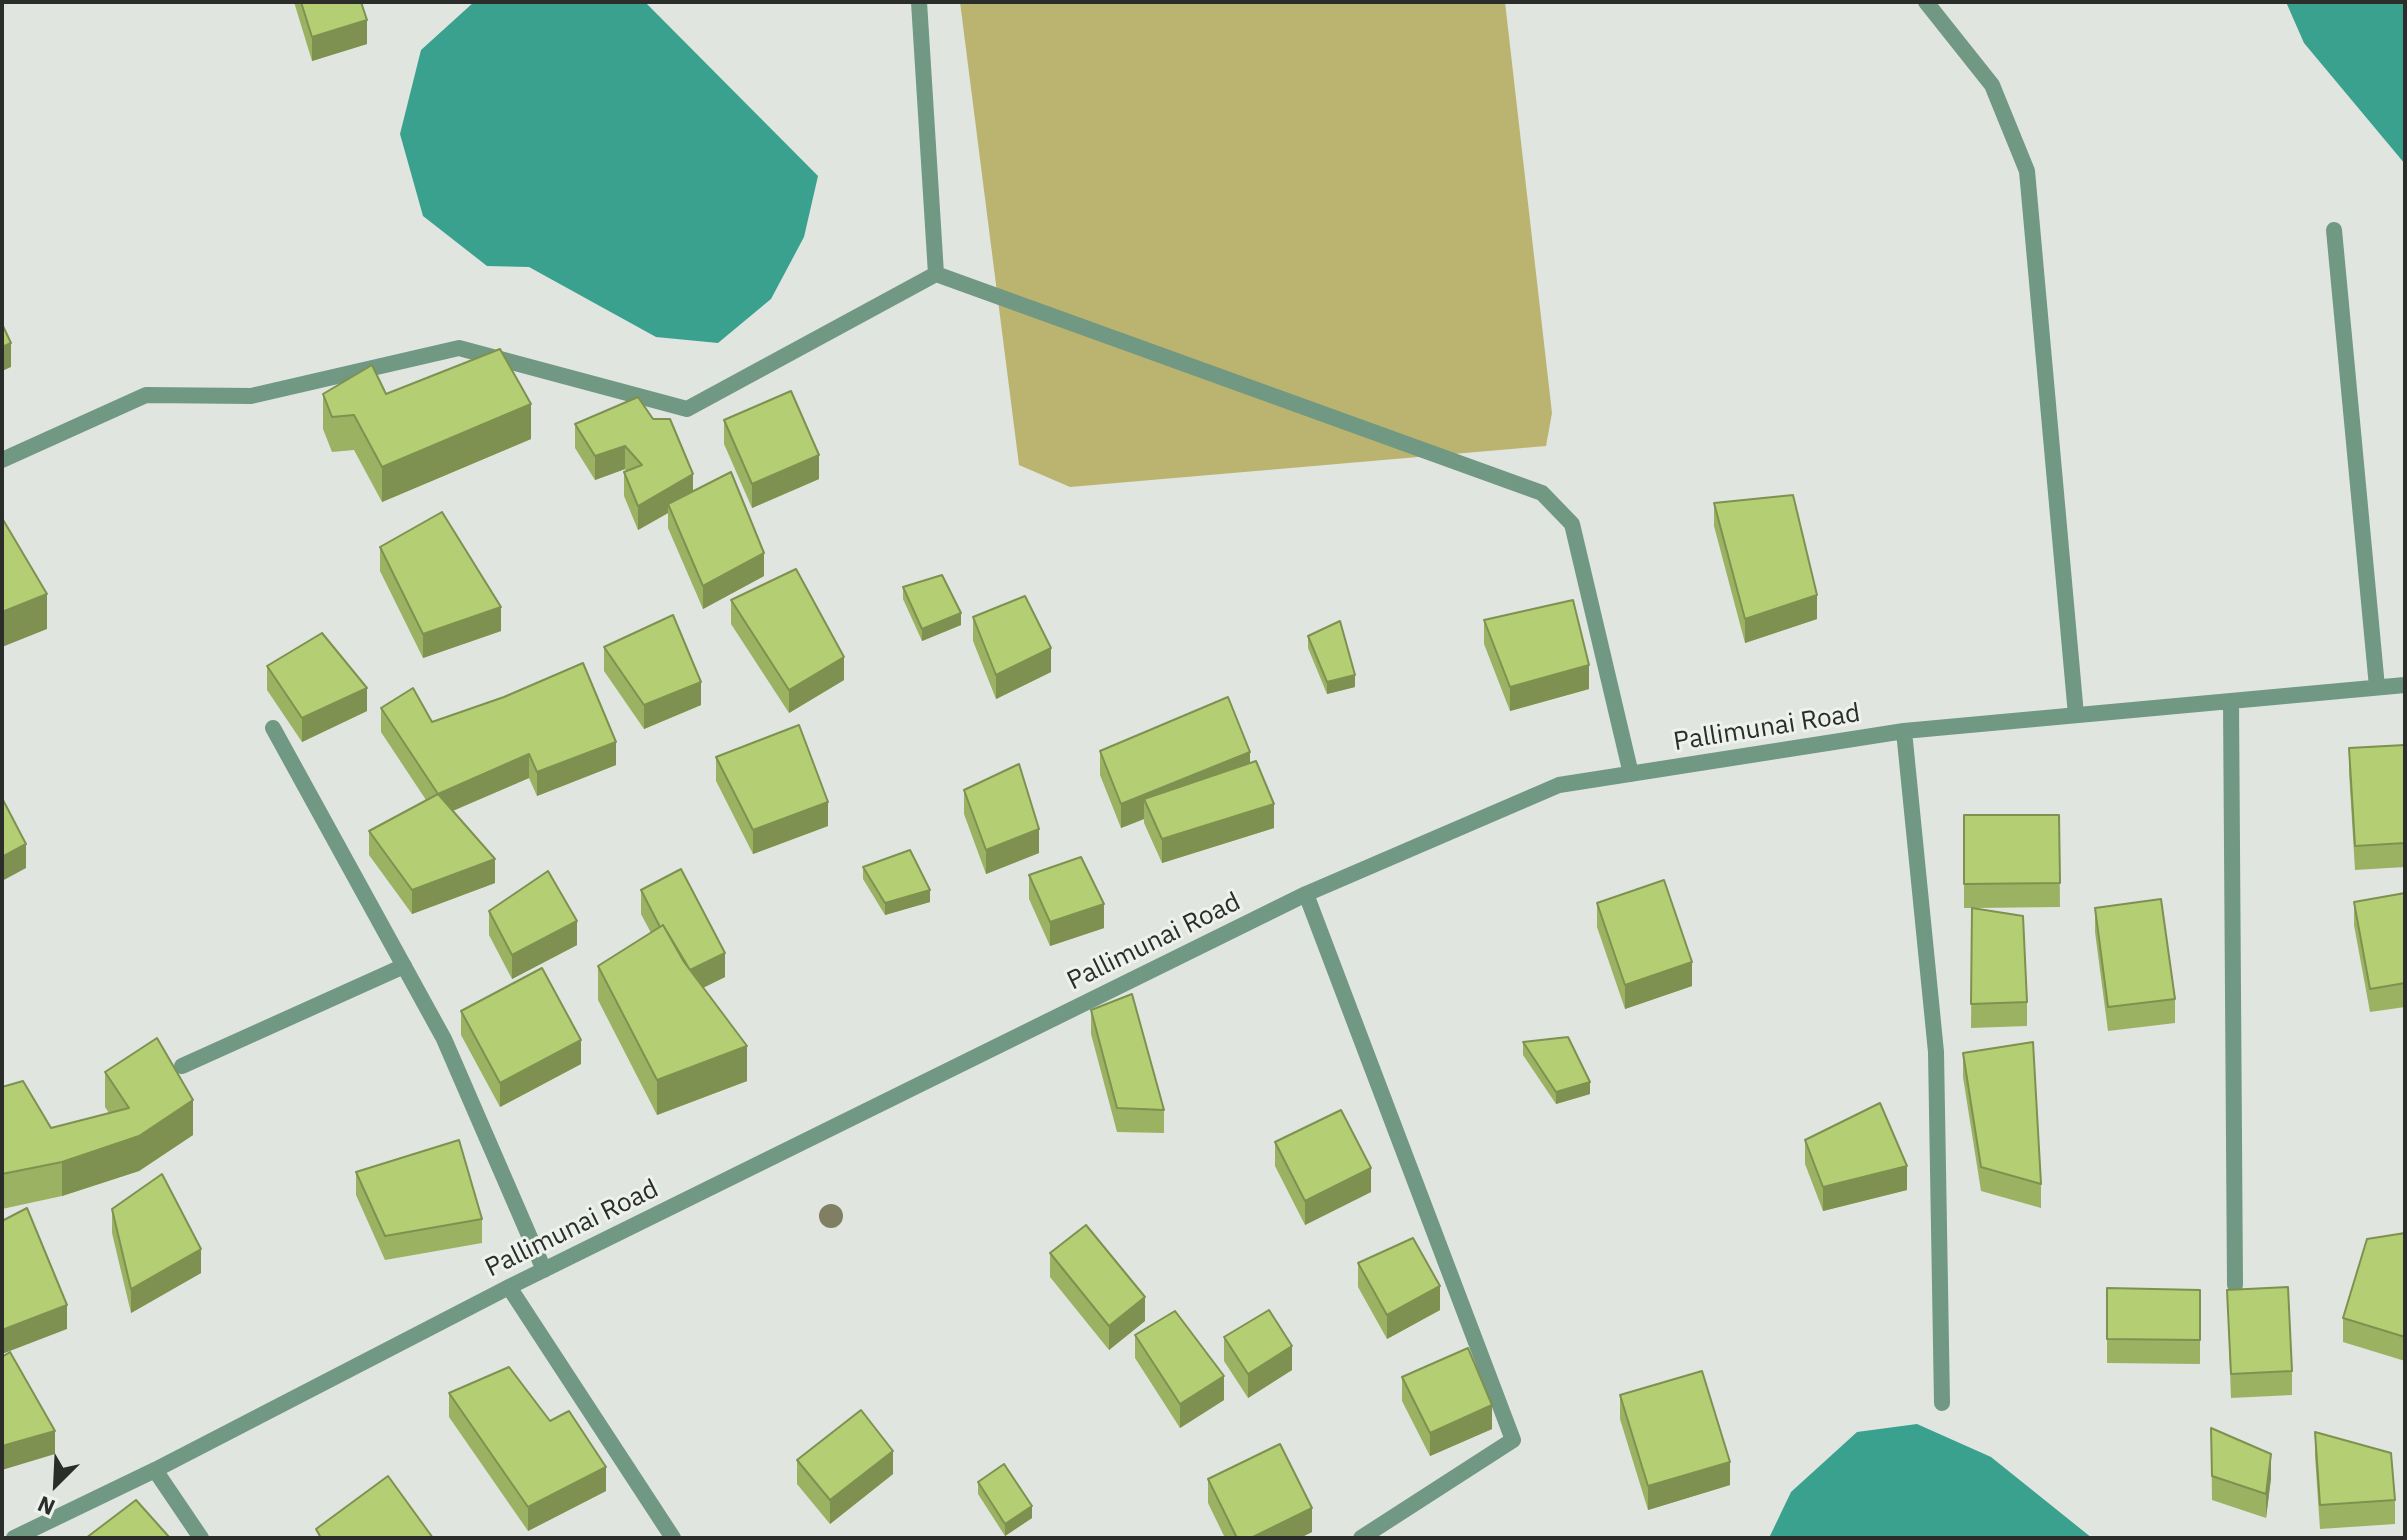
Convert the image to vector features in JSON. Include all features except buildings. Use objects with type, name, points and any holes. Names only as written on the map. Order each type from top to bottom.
[{"type":"street","points":[[919,2],[936,274]]},
{"type":"street","points":[[1926,2],[1992,85],[2027,171],[2076,715]]},
{"type":"street","points":[[2334,230],[2377,687]]},
{"type":"street","points":[[2,460],[146,395],[251,396],[459,348],[687,409],[936,274],[1542,493],[1572,524],[1631,774]]},
{"type":"street","name":"Pallimunai Road","points":[[14,1538],[155,1470],[509,1287],[1306,894],[1559,785],[1904,731],[2405,685]]},
{"type":"street","points":[[2231,701],[2235,1285]]},
{"type":"street","points":[[273,728],[444,1039],[544,1270]]},
{"type":"street","points":[[1904,731],[1936,1052],[1942,1403]]},
{"type":"street","points":[[1306,894],[1513,1440],[1366,1536]]},
{"type":"street","points":[[182,1066],[404,966]]},
{"type":"street","points":[[509,1287],[673,1538]]},
{"type":"street","points":[[155,1470],[201,1538]]},
{"type":"shaded area","points":[[474,2],[645,2],[818,176],[804,237],[771,299],[718,343],[656,337],[529,267],[487,266],[423,216],[400,134],[421,50]]},
{"type":"shaded area","points":[[960,2],[1505,2],[1552,413],[1546,446],[1070,487],[1019,465]]},
{"type":"shaded area","points":[[2286,2],[2405,2],[2405,164],[2304,43]]},
{"type":"shaded area","points":[[1917,1424],[1991,1457],[2092,1538],[1769,1538],[1791,1492],[1857,1432]]}]
